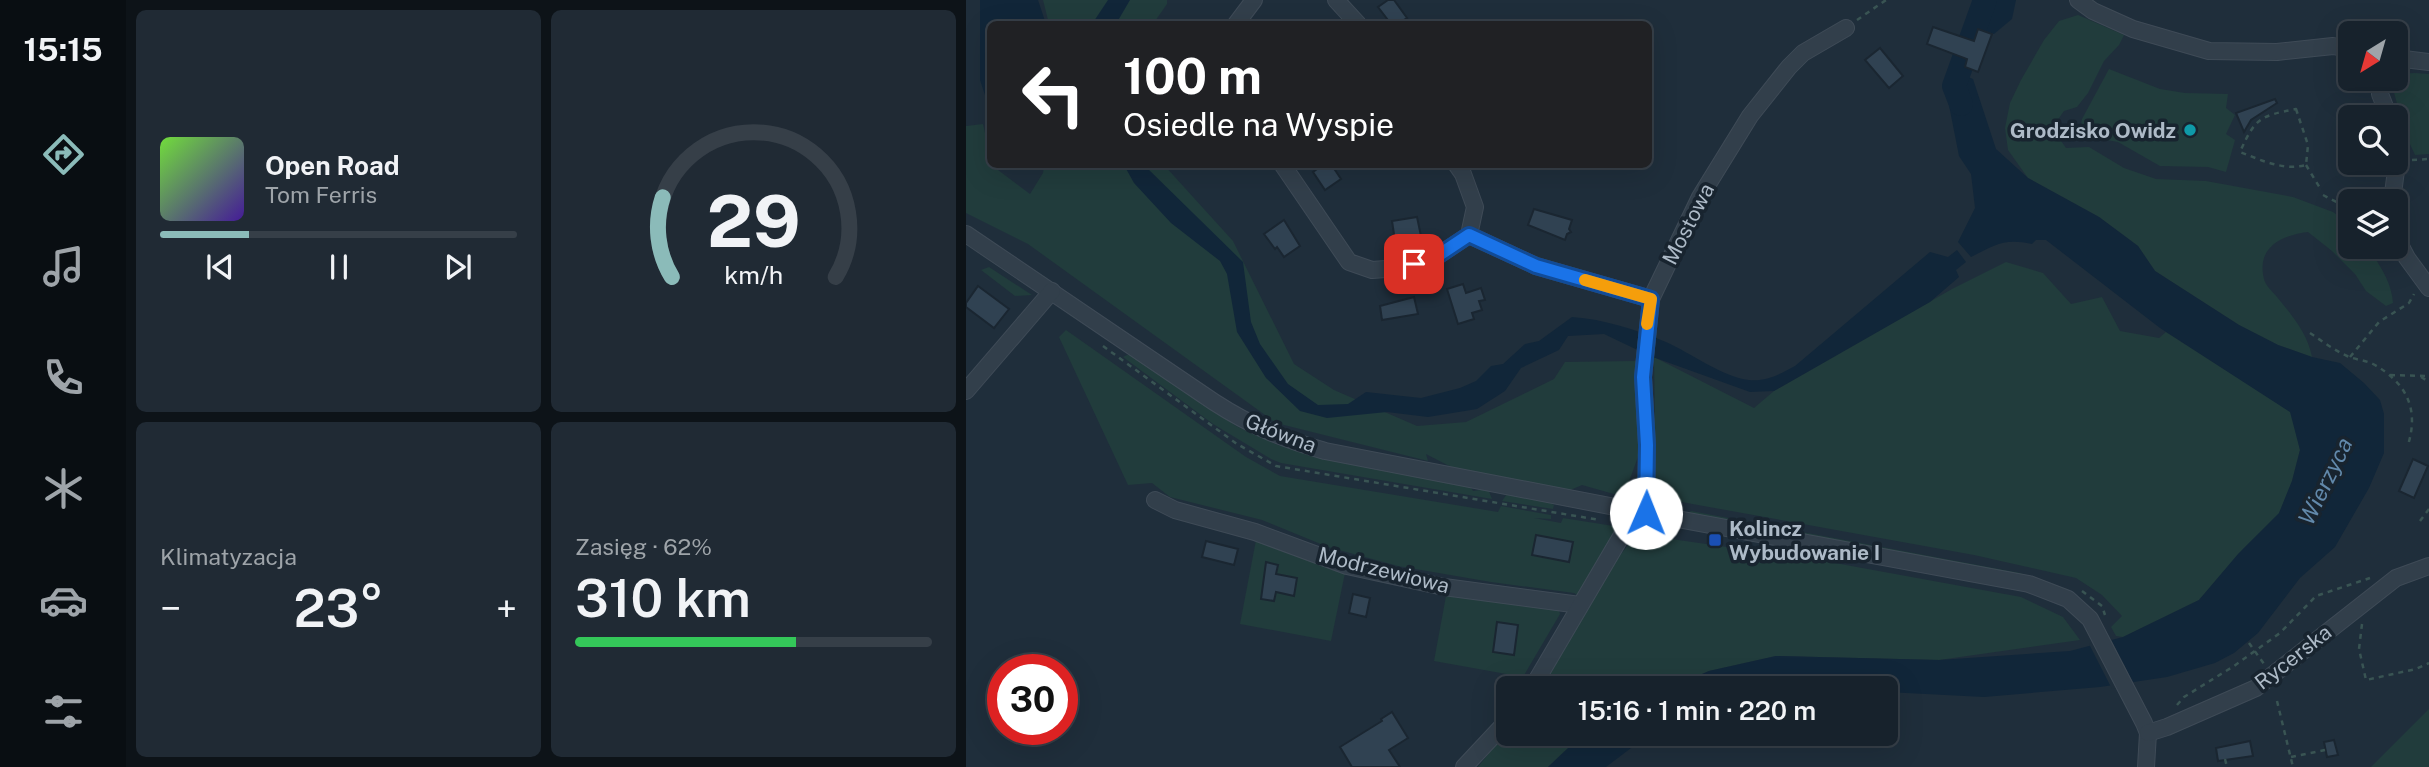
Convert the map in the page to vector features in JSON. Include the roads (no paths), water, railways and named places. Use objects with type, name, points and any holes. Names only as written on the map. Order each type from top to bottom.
[{"type":"street","points":[[1238,21],[1254,0]]},
{"type":"street","points":[[1336,0],[1355,21]]},
{"type":"street","points":[[2078,0],[2093,11],[2133,29],[2209,51],[2277,52],[2338,47]]},
{"type":"street","name":"Mostowa","points":[[1641,512],[1647,445],[1643,377],[1651,299],[1700,197],[1750,116],[1788,67],[1803,53],[1846,28]]},
{"type":"street","points":[[2408,59],[2429,62]]},
{"type":"street","points":[[1285,168],[1349,262],[1372,270],[1399,268],[1430,261],[1469,235],[1475,207],[1459,168]]},
{"type":"street","name":"Główna","points":[[966,233],[1244,421],[1284,439],[1325,450],[1641,512],[2029,584],[2068,599],[2090,619],[2129,690],[2148,733]]},
{"type":"street","points":[[1469,235],[1536,266],[1651,299]]},
{"type":"street","points":[[2408,259],[2425,283]]},
{"type":"street","points":[[966,391],[1052,291]]},
{"type":"street","name":"Modrzewiowa","points":[[1155,500],[1175,510],[1255,532],[1347,566],[1444,587],[1580,605]]},
{"type":"street","points":[[1539,676],[1580,605],[1641,512]]},
{"type":"street","name":"Rycerska","points":[[2148,733],[2256,688],[2396,578],[2429,566]]},
{"type":"street","points":[[1464,767],[1496,733]]},
{"type":"street","points":[[2146,767],[2148,733]]},
{"type":"water","points":[[980,0],[1038,0],[1045,21],[987,21],[987,101],[980,80]]},
{"type":"water","points":[[1108,0],[1130,0],[1118,21],[1094,21]]},
{"type":"water","points":[[1974,0],[2016,0],[2012,19],[1994,34],[1978,28],[1968,18]]},
{"type":"water","points":[[1950,69],[1973,79],[1996,149],[2028,178],[2099,217],[2138,246],[2155,271],[2239,325],[2278,345],[2340,363],[2364,383],[2380,400],[2384,414],[2384,453],[2369,488],[2335,547],[2300,578],[2258,633],[2234,653],[2215,663],[2167,677],[2100,687],[1984,697],[1898,693],[1898,676],[1698,676],[1776,656],[1939,660],[2070,651],[2123,637],[2199,600],[2238,554],[2279,513],[2292,481],[2300,450],[2290,412],[2160,328],[2046,240],[2036,240],[2032,244],[2000,244],[1971,257],[1958,242],[1975,208],[1971,174],[1959,156],[1945,85]]},
{"type":"water","points":[[1126,168],[1147,168],[1243,262],[1251,322],[1260,344],[1288,384],[1318,405],[1348,404],[1366,392],[1421,398],[1460,388],[1476,381],[1491,366],[1503,364],[1525,344],[1539,341],[1572,317],[1643,333],[1739,378],[1767,379],[1795,366],[1930,252],[1948,257],[1957,250],[1966,262],[1956,270],[1959,277],[1930,302],[1774,391],[1750,392],[1650,356],[1604,334],[1568,336],[1559,350],[1521,368],[1505,391],[1477,409],[1428,417],[1387,412],[1327,418],[1300,411],[1266,378],[1237,332],[1227,274],[1220,261],[1171,223],[1134,183]]},
{"type":"water","points":[[1570,746],[1634,746],[1606,767],[1548,767]]},
{"type":"waterway","name":"Wierzyca","points":[[1961,104],[1954,86],[1985,0]]},
{"type":"place","name":"Grodzisko Owidz","points":[[2190,130]]},
{"type":"place","name":"Kolincz Wybudowanie I","points":[[1715,540]]}]
